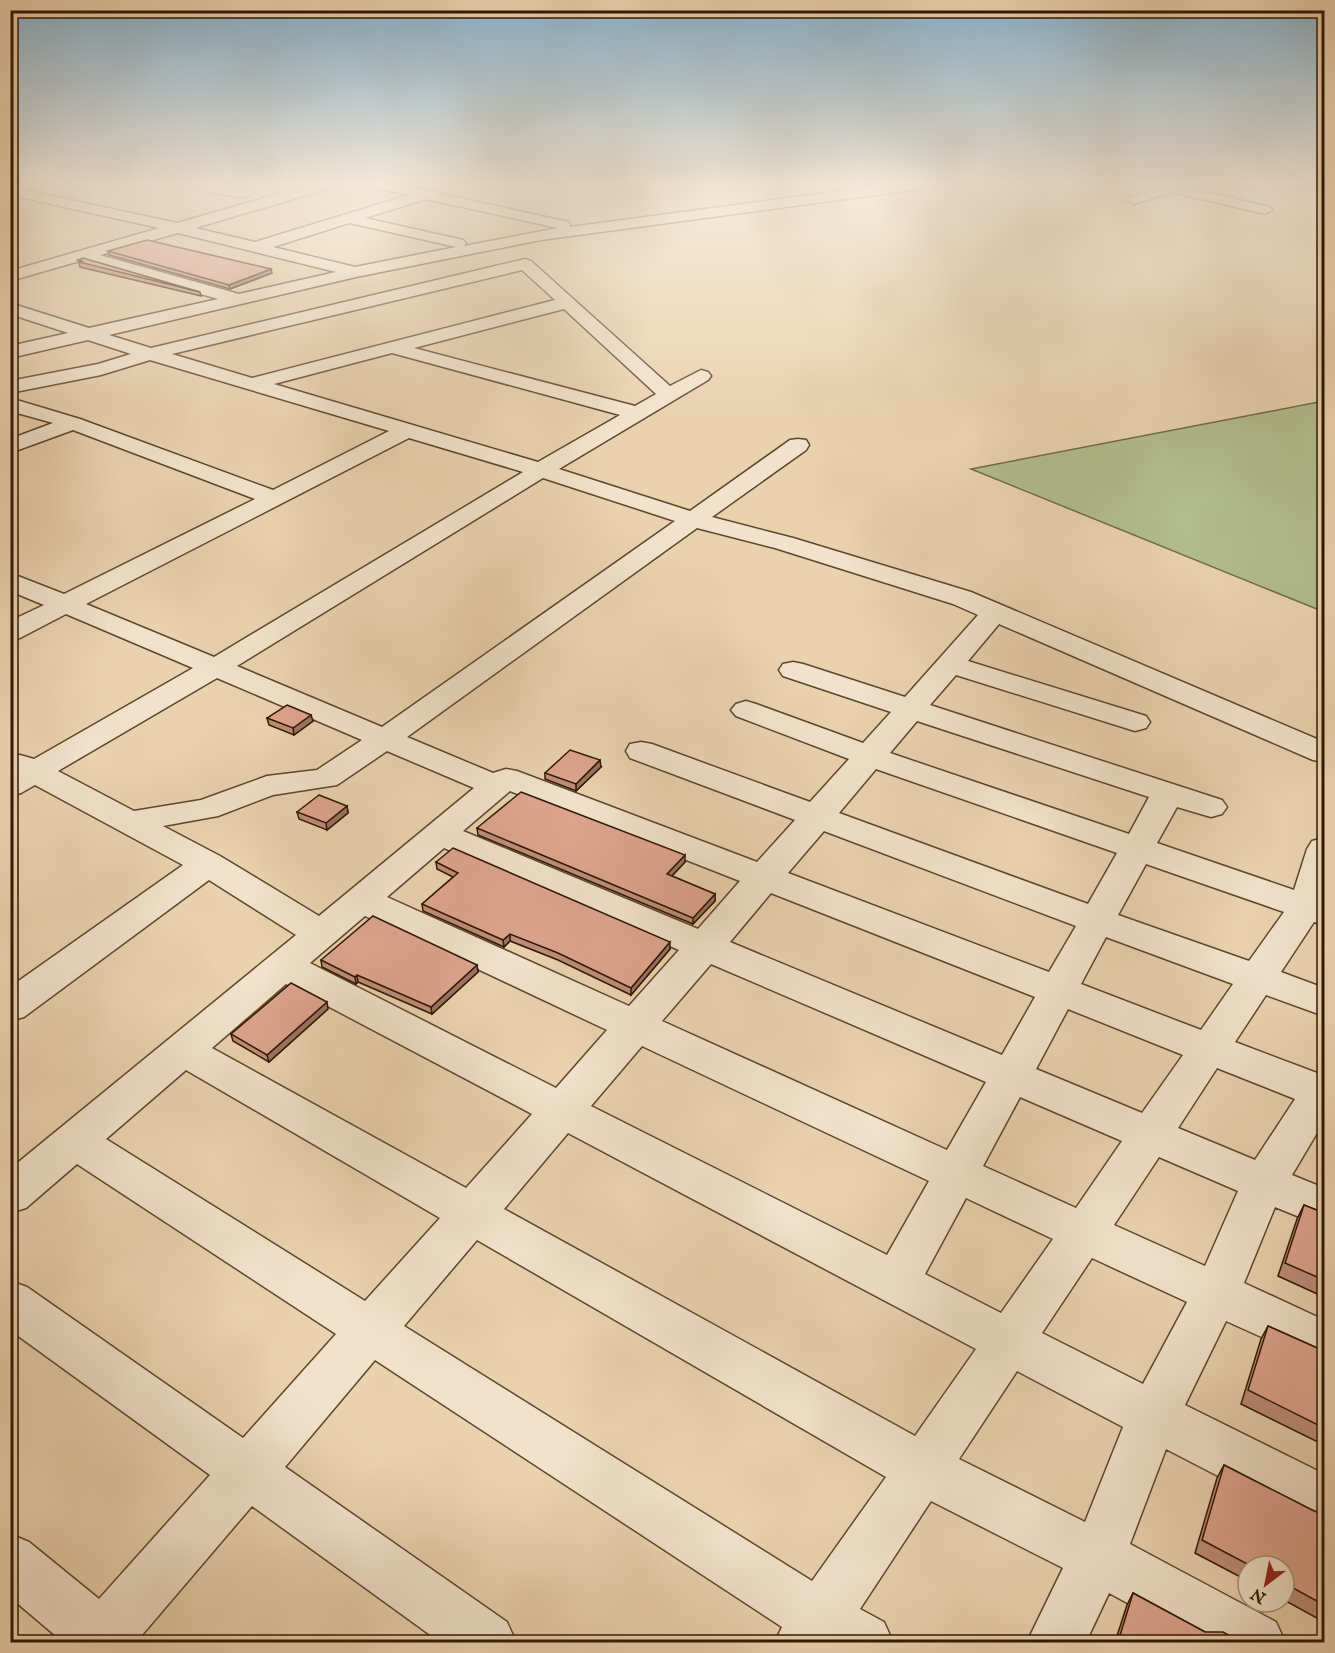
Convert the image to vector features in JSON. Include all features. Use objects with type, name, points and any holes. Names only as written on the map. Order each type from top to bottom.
[{"type":"street","points":[[10,276],[58,262]]},
{"type":"street","points":[[108,262],[240,299]]},
{"type":"street","points":[[315,262],[356,272]]},
{"type":"street","points":[[10,352],[404,262]]},
{"type":"street","points":[[10,387],[101,369],[150,354],[525,264],[668,395]]},
{"type":"street","points":[[252,384],[569,302]]},
{"type":"street","points":[[10,308],[150,354],[541,470],[692,519],[806,549],[962,598],[1324,753]]},
{"type":"street","points":[[391,348],[638,413]]},
{"type":"street","points":[[19,772],[216,668],[541,470],[702,376]]},
{"type":"street","points":[[10,404],[73,423],[274,498]]},
{"type":"street","points":[[10,447],[73,423]]},
{"type":"street","points":[[10,632],[406,431]]},
{"type":"street","points":[[129,822],[207,809],[267,786],[326,778],[385,739],[798,445]]},
{"type":"street","points":[[10,581],[496,786]]},
{"type":"street","points":[[10,1561],[103,1641],[370,1330],[995,612]]},
{"type":"street","points":[[950,663],[1135,722]]},
{"type":"street","points":[[793,670],[1211,807]]},
{"type":"street","points":[[746,710],[869,756],[1315,910]]},
{"type":"street","points":[[641,751],[1324,1002]]},
{"type":"street","points":[[19,772],[129,822],[208,864],[321,934]]},
{"type":"street","points":[[10,1196],[506,778],[1324,1090],[1264,1182],[1216,1293],[1153,1416],[1098,1557],[1056,1642]]},
{"type":"street","points":[[896,1283],[1168,793]]},
{"type":"street","points":[[440,834],[1324,1208]]},
{"type":"street","points":[[75,1141],[370,1330],[830,1635],[923,1469],[1258,978],[1315,910],[1324,849]]},
{"type":"street","points":[[10,1007],[208,864]]},
{"type":"street","points":[[362,900],[1324,1343]]},
{"type":"street","points":[[283,966],[1153,1416],[1324,1502]]},
{"type":"street","points":[[183,1050],[923,1469],[1098,1557],[1256,1642]]},
{"type":"street","points":[[10,1302],[487,1642]]},
{"type":"green space","points":[[1324,401],[1324,612],[971,469]]},
{"type":"building","points":[[80,262],[97,262],[200,292]]},
{"type":"building","points":[[148,262],[242,262],[271,269],[229,285]]},
{"type":"building","points":[[287,705],[311,715],[293,728],[267,718]]},
{"type":"building","points":[[570,750],[600,760],[576,784],[545,773]]},
{"type":"building","points":[[521,792],[685,855],[667,874],[715,894],[693,918],[477,828]]},
{"type":"building","points":[[319,795],[347,806],[326,823],[297,812]]},
{"type":"building","points":[[453,848],[670,942],[631,988],[558,953],[510,934],[503,940],[422,904],[458,873],[436,862]]},
{"type":"building","points":[[373,916],[477,965],[431,1007],[357,975],[355,977],[321,960]]},
{"type":"building","points":[[291,983],[327,1002],[267,1055],[231,1034]]},
{"type":"building","points":[[1304,1205],[1324,1213],[1324,1280],[1285,1263]]},
{"type":"building","points":[[1268,1326],[1324,1351],[1324,1428],[1248,1390]]},
{"type":"building","points":[[1224,1465],[1324,1515],[1324,1605],[1296,1590],[1296,1554],[1236,1554],[1236,1558],[1202,1540]]},
{"type":"building","points":[[1133,1593],[1205,1632],[1223,1632],[1241,1642],[1118,1642]]}]
